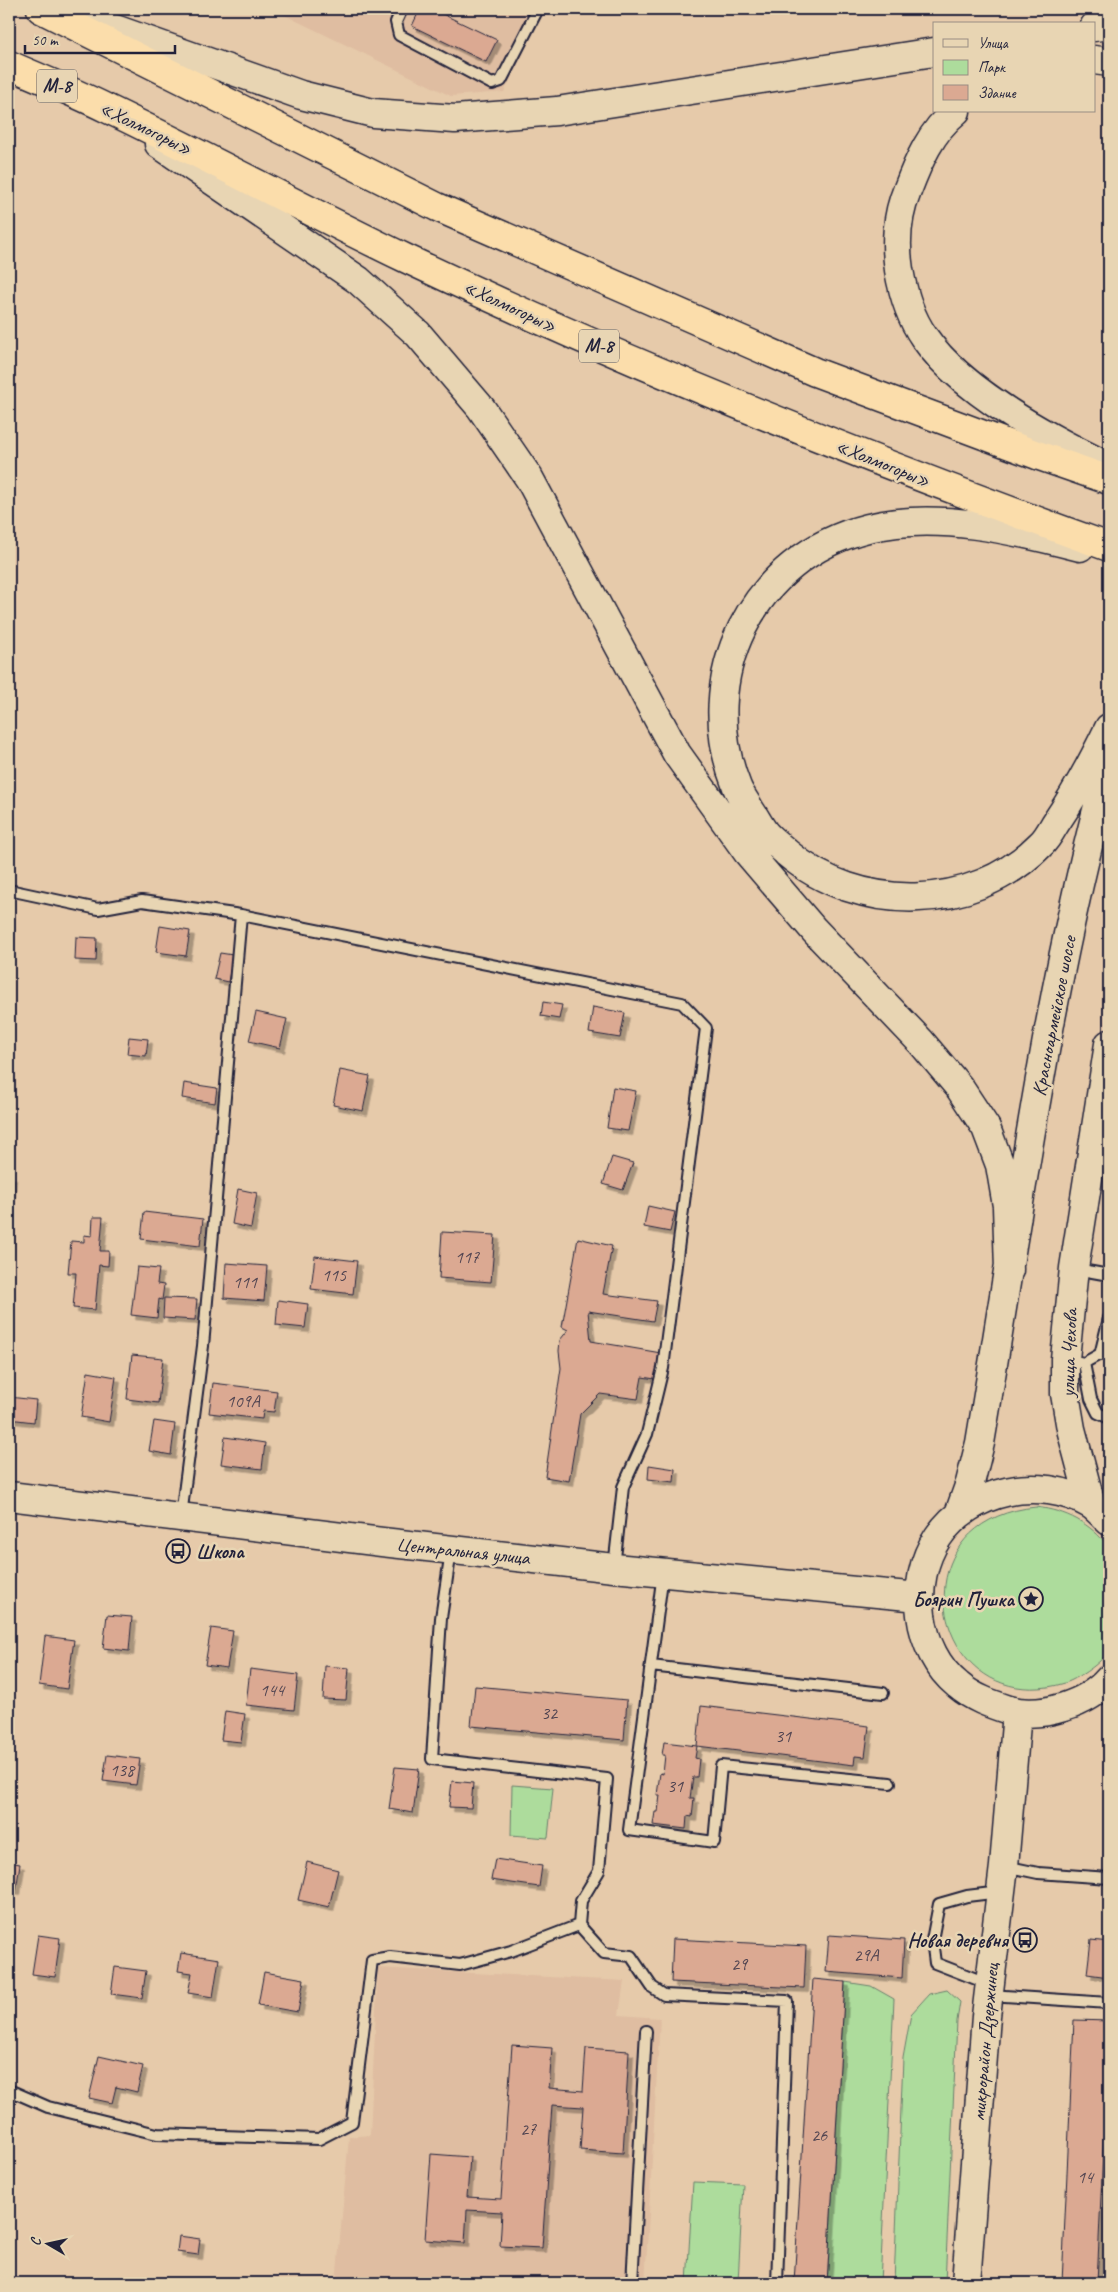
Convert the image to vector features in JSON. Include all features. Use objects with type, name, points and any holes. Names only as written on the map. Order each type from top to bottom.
[{"type":"highway","points":[[41,9],[437,207],[816,372],[1109,480]]},
{"type":"highway","name":"«Холмогоры»","points":[[9,65],[105,107],[404,257],[618,355],[732,403],[961,494],[1109,547]]},
{"type":"main road","points":[[58,9],[301,95],[373,113],[455,119],[557,111],[933,52]]},
{"type":"main road","points":[[1096,27],[1109,25]]},
{"type":"main road","points":[[1096,60],[1109,62]]},
{"type":"main road","points":[[105,107],[358,280],[418,334],[481,408],[529,478],[677,754],[748,853],[814,930],[921,1042],[959,1087],[986,1128],[1000,1165],[1006,1198],[1009,1270],[980,1443],[970,1483],[959,1514]]},
{"type":"main road","points":[[955,112],[946,119],[919,159],[901,205],[897,252],[904,296],[924,337],[958,375],[1005,410],[1109,467]]},
{"type":"main road","points":[[1109,555],[1037,536],[972,524],[918,522],[868,528],[836,539],[828,542],[790,567],[760,597],[734,644],[722,692],[724,743],[738,788],[764,833],[801,864],[839,884],[873,895],[911,898],[940,897],[974,888],[1007,871],[1041,845],[1077,793],[1109,728]]},
{"type":"main road","name":"Красноармейское шоссе","points":[[1009,1270],[1054,1004],[1089,838],[1109,764]]},
{"type":"main road","points":[[1085,1199],[1109,1044]]},
{"type":"main road","points":[[1085,1199],[1109,1127]]},
{"type":"main road","name":"улица Чехова","points":[[1085,1199],[1074,1268],[1075,1361],[1065,1394],[1071,1429],[1100,1513]]},
{"type":"main road","points":[[1100,1513],[1058,1491],[1023,1488],[989,1496],[959,1514],[938,1538],[924,1566],[919,1597],[923,1630],[936,1660],[958,1685],[986,1703],[1017,1712],[1061,1709],[1100,1690],[1109,1679]]},
{"type":"main road","name":"Центральная улица","points":[[9,1496],[451,1550],[614,1568],[919,1597]]},
{"type":"main road","name":"микрорайон Дзержинец","points":[[966,2283],[988,1989],[1002,1879],[1017,1712]]},
{"type":"lane","points":[[402,9],[396,22],[399,35],[492,84],[501,81],[538,9]]},
{"type":"lane","points":[[9,890],[98,908],[142,901],[241,915],[682,1003],[706,1028],[664,1368],[647,1434],[623,1488],[614,1568]]},
{"type":"lane","points":[[181,1517],[203,1346],[241,915]]},
{"type":"lane","points":[[1074,1268],[1109,1275]]},
{"type":"lane","points":[[1100,1355],[1109,1318]]},
{"type":"lane","points":[[1109,1349],[1100,1355],[1075,1361],[1098,1413],[1109,1418]]},
{"type":"lane","points":[[451,1550],[441,1618],[432,1759],[606,1779],[599,1871],[581,1901],[579,1925],[604,1953],[631,1956],[652,1986],[664,1995],[787,2001],[777,2283]]},
{"type":"lane","points":[[663,1572],[629,1830],[714,1842],[721,1766],[890,1783]]},
{"type":"lane","points":[[651,1666],[883,1694]]},
{"type":"lane","points":[[1109,1878],[1038,1873],[1002,1879],[967,1896],[939,1904],[932,1940],[935,1963],[988,1989],[1109,2003]]},
{"type":"lane","points":[[9,2090],[48,2107],[157,2134],[319,2139],[352,2122],[372,1960],[390,1957],[460,1965],[511,1951],[579,1925]]},
{"type":"lane","points":[[632,2283],[646,2031]]},
{"type":"shaded area","points":[[272,9],[545,9],[504,92],[451,96]]},
{"type":"shaded area","points":[[378,1968],[624,1981],[619,2015],[660,2018],[645,2283],[336,2283],[349,2137],[370,2135]]},
{"type":"green space","points":[[1036,1507],[1068,1515],[1094,1531],[1109,1547],[1110,1644],[1102,1659],[1083,1674],[1070,1681],[1020,1687],[985,1674],[960,1649],[946,1615],[946,1579],[960,1546],[989,1520]]},
{"type":"green space","points":[[512,1785],[553,1788],[548,1838],[511,1835]]},
{"type":"green space","points":[[845,1982],[871,1986],[894,1999],[880,2283],[827,2283]]},
{"type":"green space","points":[[947,1990],[960,2002],[957,2021],[945,2283],[894,2283],[903,2058],[911,2014],[929,1994]]},
{"type":"green space","points":[[693,2182],[743,2184],[738,2283],[687,2283]]},
{"type":"building","points":[[420,9],[432,9],[497,40],[486,62],[412,26]]},
{"type":"building","points":[[160,926],[190,931],[186,956],[156,952]]},
{"type":"building","points":[[76,937],[97,938],[96,961],[75,960]]},
{"type":"building","points":[[220,953],[233,955],[228,982],[214,979]]},
{"type":"building","points":[[543,1002],[562,1005],[559,1019],[541,1016]]},
{"type":"building","points":[[593,1007],[625,1013],[620,1038],[589,1033]]},
{"type":"building","points":[[256,1012],[287,1019],[280,1048],[249,1041]]},
{"type":"building","points":[[129,1037],[148,1039],[146,1056],[127,1054]]},
{"type":"building","points":[[340,1070],[370,1076],[363,1111],[333,1105]]},
{"type":"building","points":[[184,1083],[217,1088],[215,1103],[182,1098]]},
{"type":"building","points":[[613,1087],[636,1091],[628,1131],[607,1128]]},
{"type":"building","points":[[612,1157],[633,1163],[623,1190],[603,1184]]},
{"type":"building","points":[[9,1175],[12,1175],[10,1204],[9,1204]]},
{"type":"building","points":[[238,1189],[257,1193],[251,1228],[232,1224]]},
{"type":"building","points":[[648,1206],[675,1212],[670,1232],[644,1227]]},
{"type":"building","points":[[144,1212],[203,1219],[200,1246],[141,1239]]},
{"type":"building","points":[[93,1217],[103,1217],[100,1251],[109,1251],[108,1266],[99,1265],[95,1310],[73,1308],[76,1273],[68,1273],[71,1241],[84,1242],[84,1235],[92,1236]]},
{"type":"building","points":[[442,1232],[495,1235],[491,1282],[439,1278]]},
{"type":"building","points":[[578,1238],[612,1246],[603,1294],[657,1301],[653,1321],[588,1311],[591,1341],[661,1353],[655,1379],[642,1377],[638,1399],[600,1394],[580,1414],[569,1481],[545,1477],[561,1368],[560,1340],[568,1330],[562,1327]]},
{"type":"building","points":[[315,1256],[357,1261],[353,1294],[311,1289]]},
{"type":"building","points":[[226,1263],[267,1266],[264,1301],[224,1298]]},
{"type":"building","points":[[137,1267],[159,1269],[157,1284],[164,1285],[162,1300],[159,1299],[157,1318],[131,1315]]},
{"type":"building","points":[[164,1298],[197,1299],[195,1320],[163,1318]]},
{"type":"building","points":[[278,1300],[308,1304],[305,1328],[276,1325]]},
{"type":"building","points":[[132,1355],[163,1358],[158,1403],[127,1399]]},
{"type":"building","points":[[88,1372],[116,1377],[109,1422],[81,1417]]},
{"type":"building","points":[[213,1383],[277,1391],[274,1412],[263,1411],[262,1419],[209,1413]]},
{"type":"building","points":[[9,1397],[36,1400],[34,1422],[9,1419]]},
{"type":"building","points":[[154,1421],[175,1424],[171,1455],[149,1451]]},
{"type":"building","points":[[225,1437],[265,1443],[262,1469],[221,1464]]},
{"type":"building","points":[[649,1465],[675,1469],[674,1482],[648,1479]]},
{"type":"building","points":[[107,1615],[132,1617],[129,1651],[103,1648]]},
{"type":"building","points":[[211,1628],[233,1631],[227,1668],[205,1665]]},
{"type":"building","points":[[45,1636],[74,1640],[67,1689],[39,1685]]},
{"type":"building","points":[[325,1666],[349,1668],[346,1700],[323,1699]]},
{"type":"building","points":[[250,1669],[298,1675],[294,1710],[246,1705]]},
{"type":"building","points":[[475,1686],[627,1700],[624,1740],[471,1726]]},
{"type":"building","points":[[701,1706],[869,1726],[865,1757],[855,1756],[854,1765],[697,1746]]},
{"type":"building","points":[[225,1711],[245,1714],[241,1742],[221,1740]]},
{"type":"building","points":[[664,1742],[697,1746],[695,1758],[699,1759],[697,1777],[693,1777],[690,1798],[694,1798],[692,1817],[687,1816],[686,1829],[653,1825],[655,1812],[658,1812],[660,1795],[657,1795],[660,1773],[663,1774],[665,1755],[662,1755]]},
{"type":"building","points":[[107,1755],[140,1759],[136,1785],[103,1781]]},
{"type":"building","points":[[395,1767],[419,1769],[413,1813],[389,1809]]},
{"type":"building","points":[[452,1781],[473,1783],[471,1808],[449,1807]]},
{"type":"building","points":[[495,1859],[542,1866],[539,1887],[491,1880]]},
{"type":"building","points":[[9,1862],[20,1864],[16,1890],[9,1889]]},
{"type":"building","points":[[307,1862],[338,1870],[329,1907],[298,1900]]},
{"type":"building","points":[[38,1935],[60,1938],[55,1977],[32,1974]]},
{"type":"building","points":[[829,1935],[904,1940],[902,1978],[826,1972]]},
{"type":"building","points":[[673,1939],[806,1946],[804,1988],[671,1982]]},
{"type":"building","points":[[1091,1940],[1109,1942],[1109,1977],[1087,1974]]},
{"type":"building","points":[[181,1953],[219,1959],[213,1997],[188,1993],[192,1973],[178,1971]]},
{"type":"building","points":[[115,1967],[146,1971],[142,1998],[111,1994]]},
{"type":"building","points":[[264,1972],[304,1979],[298,2012],[258,2005]]},
{"type":"building","points":[[813,1979],[845,1982],[827,2283],[794,2283]]},
{"type":"building","points":[[1074,2020],[1109,2021],[1097,2283],[1062,2283]]},
{"type":"building","points":[[512,2045],[552,2048],[549,2088],[583,2091],[586,2048],[629,2051],[623,2153],[580,2150],[583,2107],[552,2105],[542,2248],[500,2246],[502,2212],[467,2210],[465,2243],[425,2240],[431,2154],[470,2157],[467,2197],[501,2199]]},
{"type":"building","points":[[99,2056],[143,2066],[137,2092],[116,2087],[112,2103],[89,2098]]},
{"type":"building","points":[[179,2236],[200,2239],[198,2255],[177,2252]]},
{"type":"place","name":"Школа","points":[[178,1551]]},
{"type":"place","name":"Боярин Пушка","points":[[1031,1599]]},
{"type":"place","name":"Новая деревня","points":[[1025,1940]]}]
